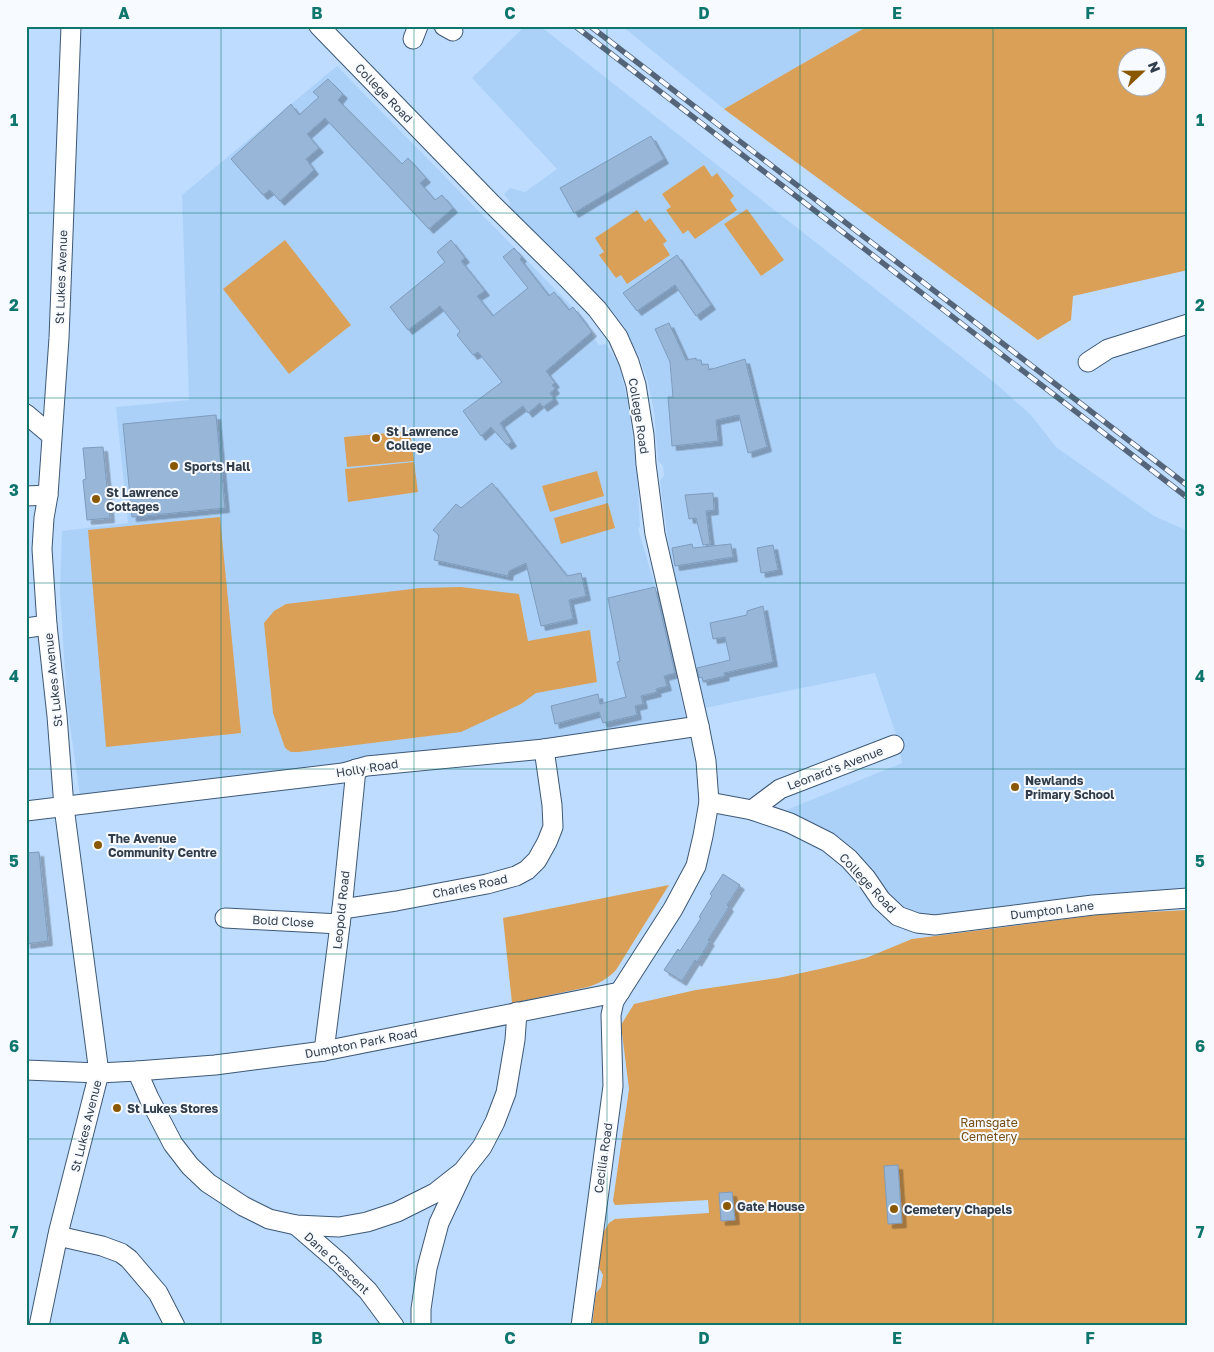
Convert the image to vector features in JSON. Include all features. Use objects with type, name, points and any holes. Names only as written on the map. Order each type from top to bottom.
[{"type":"street","name":"St Lukes Avenue","points":[[39,1326],[58,1236],[99,1073],[64,807],[42,549],[48,495],[59,338],[71,26]]},
{"type":"street","name":"College Road","points":[[319,26],[596,309],[618,337],[629,362],[636,385],[644,435],[655,534],[699,726],[706,761],[709,802],[696,866],[672,909],[620,992]]},
{"type":"street","points":[[1088,362],[1108,349],[1188,324]]},
{"type":"street","points":[[26,414],[51,435]]},
{"type":"street","points":[[26,496],[48,495]]},
{"type":"street","points":[[26,628],[47,625]]},
{"type":"street","name":"Holly Road","points":[[26,811],[333,774],[367,766],[544,749],[699,726]]},
{"type":"street","name":"Leonard's Avenue","points":[[752,810],[780,789],[894,745]]},
{"type":"street","name":"Charles Road","points":[[341,916],[396,901],[488,884],[510,878],[527,870],[536,860],[547,842],[553,827],[552,805],[544,749]]},
{"type":"street","name":"Leopold Road","points":[[324,1051],[341,916],[356,769]]},
{"type":"street","name":"College Road","points":[[709,802],[752,810],[790,824],[828,842],[849,859],[866,878],[881,900],[898,916],[917,923]]},
{"type":"street","name":"Dumpton Lane","points":[[917,923],[935,925],[1093,905],[1188,898]]},
{"type":"street","name":"Bold Close","points":[[225,918],[341,916]]},
{"type":"street","name":"Dumpton Park Road","points":[[26,1070],[99,1073],[138,1071],[215,1065],[324,1051],[620,992]]},
{"type":"street","name":"Cecilia Road","points":[[581,1326],[613,1086],[610,1015],[614,1002],[620,992]]},
{"type":"street","name":"Dane Crescent","points":[[421,1326],[421,1309],[427,1268],[438,1223],[463,1171],[482,1147],[495,1122],[506,1093],[515,1040],[516,1012]]},
{"type":"street","name":"Dane Crescent","points":[[138,1071],[149,1098],[173,1144],[190,1166],[208,1184],[243,1206],[269,1219],[296,1225],[339,1227],[367,1222],[397,1212],[435,1193],[463,1171]]},
{"type":"street","name":"Dane Crescent","points":[[296,1225],[340,1263],[368,1291],[394,1326]]},
{"type":"street","points":[[58,1236],[102,1246],[121,1253],[129,1259],[158,1293],[175,1326]]},
{"type":"shaded area","points":[[525,26],[540,26],[995,383],[1031,415],[1056,447],[1154,516],[1188,531],[1188,890],[1080,897],[946,915],[922,915],[906,908],[888,893],[871,873],[813,826],[784,811],[902,763],[897,737],[875,673],[705,708],[671,563],[660,481],[664,475],[663,466],[658,461],[654,411],[648,382],[639,356],[629,337],[600,297],[513,213],[510,202],[504,194],[510,188],[525,192],[557,169],[472,78]]},
{"type":"shaded area","points":[[622,26],[868,26],[724,109]]},
{"type":"shaded area","name":"St Lawrence College","points":[[337,66],[587,322],[593,337],[599,345],[606,344],[619,365],[628,403],[637,469],[640,527],[638,528],[659,600],[686,719],[581,735],[80,796],[67,703],[60,593],[62,531],[128,523],[116,407],[189,400],[182,195]]},
{"type":"green space","points":[[868,26],[1188,26],[1188,270],[1073,296],[1071,320],[1038,340],[724,109]]},
{"type":"green space","points":[[704,165],[712,177],[717,173],[734,196],[730,200],[737,210],[695,239],[688,230],[683,234],[666,210],[671,207],[662,194]]},
{"type":"green space","points":[[747,209],[784,260],[761,276],[724,224]]},
{"type":"green space","points":[[637,210],[645,222],[650,218],[667,241],[663,244],[670,255],[627,284],[621,275],[616,278],[599,255],[604,252],[595,238]]},
{"type":"green space","points":[[285,240],[351,325],[289,374],[223,289]]},
{"type":"green space","points":[[410,431],[414,461],[347,467],[344,437]]},
{"type":"green space","points":[[414,462],[418,492],[348,502],[345,469]]},
{"type":"green space","points":[[597,471],[604,496],[550,512],[542,486]]},
{"type":"green space","points":[[608,503],[615,528],[561,544],[554,518]]},
{"type":"green space","points":[[220,517],[241,733],[106,747],[88,530]]},
{"type":"green space","points":[[461,587],[519,594],[528,641],[590,630],[597,682],[536,693],[521,704],[461,732],[299,752],[291,752],[285,748],[273,713],[264,623],[274,611],[286,604],[420,588]]},
{"type":"green space","points":[[669,885],[616,970],[606,978],[588,987],[512,1003],[503,918]]},
{"type":"green space","name":"Ramsgate Cemetery","points":[[1188,910],[1188,1326],[592,1326],[596,1293],[601,1287],[603,1275],[599,1268],[603,1233],[609,1223],[615,1219],[709,1213],[708,1200],[615,1205],[613,1201],[629,1089],[621,1025],[634,1004],[696,990],[778,978],[820,969],[866,958],[912,939],[1104,914]]},
{"type":"building","points":[[328,79],[343,94],[338,100],[402,164],[408,158],[426,178],[420,183],[435,200],[442,195],[453,208],[429,229],[325,118],[307,134],[319,148],[306,159],[314,170],[280,201],[270,190],[263,195],[231,159],[291,104],[299,115],[319,97],[313,92]]},
{"type":"building","points":[[651,136],[664,159],[574,213],[560,188]]},
{"type":"building","points":[[451,240],[465,258],[461,261],[485,291],[477,296],[493,316],[528,288],[503,257],[514,248],[522,257],[520,259],[549,296],[554,292],[569,310],[573,307],[592,332],[546,371],[555,383],[552,385],[555,389],[550,393],[554,399],[543,407],[540,403],[528,413],[523,406],[500,423],[512,442],[507,445],[491,427],[481,436],[463,411],[502,382],[478,352],[473,355],[457,335],[460,331],[440,306],[408,330],[390,307],[445,262],[437,252]]},
{"type":"building","points":[[677,255],[711,305],[696,316],[675,285],[637,311],[623,293]]},
{"type":"building","points":[[669,323],[686,360],[696,358],[696,360],[701,360],[702,365],[708,364],[709,370],[745,359],[767,447],[748,453],[739,415],[716,420],[718,441],[672,446],[668,397],[673,397],[670,362],[655,329]]},
{"type":"building","name":"Sports Hall","points":[[216,415],[225,508],[132,517],[123,424]]},
{"type":"building","name":"St Lawrence Cottages","points":[[103,447],[110,518],[87,520],[83,480],[86,479],[83,448]]},
{"type":"building","points":[[492,483],[567,576],[581,573],[586,596],[569,600],[573,619],[541,626],[526,563],[509,571],[508,576],[434,560],[439,535],[433,530],[456,504],[461,508]]},
{"type":"building","points":[[713,493],[714,510],[706,511],[710,544],[703,545],[696,518],[689,519],[685,495]]},
{"type":"building","points":[[692,544],[693,548],[731,544],[733,557],[675,566],[672,548]]},
{"type":"building","points":[[773,545],[778,570],[761,573],[757,548]]},
{"type":"building","points":[[655,587],[675,673],[664,676],[667,686],[656,689],[657,692],[641,696],[643,704],[635,706],[637,715],[603,723],[599,712],[555,724],[551,706],[598,694],[600,704],[626,697],[617,662],[620,661],[608,598]]},
{"type":"building","points":[[763,606],[773,662],[724,673],[725,676],[703,681],[702,677],[699,678],[697,668],[730,660],[725,637],[713,639],[710,623],[747,615],[747,611]]},
{"type":"building","points":[[39,852],[48,941],[26,944],[26,853]]},
{"type":"building","points":[[723,874],[740,885],[727,905],[729,907],[708,940],[710,941],[682,981],[664,970],[678,949],[680,951],[701,918],[699,917],[712,896],[710,894]]},
{"type":"building","name":"Cemetery Chapels","points":[[898,1165],[902,1223],[888,1224],[884,1166]]},
{"type":"building","name":"Gate House","points":[[732,1192],[735,1220],[721,1221],[719,1193]]},
{"type":"railway","points":[[575,26],[1188,498]]},
{"type":"railway","points":[[590,26],[1188,486]]},
{"type":"place","name":"St Lawrence College","points":[[376,438]]},
{"type":"place","name":"Sports Hall","points":[[174,466]]},
{"type":"place","name":"St Lawrence Cottages","points":[[96,499]]},
{"type":"place","name":"Newlands Primary School","points":[[1015,787]]},
{"type":"place","name":"The Avenue Community Centre","points":[[98,845]]},
{"type":"place","name":"St Lukes Stores","points":[[117,1108]]},
{"type":"place","name":"Gate House","points":[[727,1206]]},
{"type":"place","name":"Cemetery Chapels","points":[[894,1209]]}]
